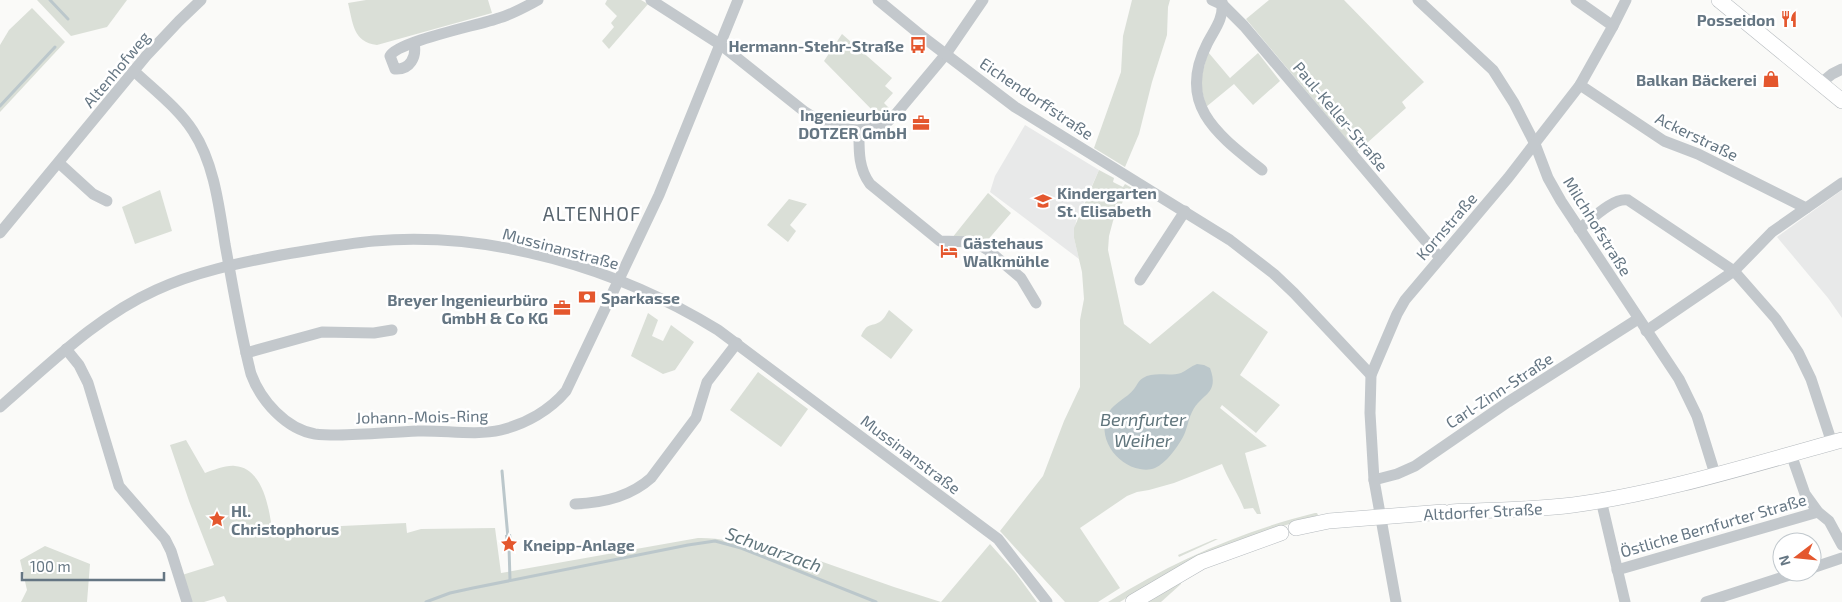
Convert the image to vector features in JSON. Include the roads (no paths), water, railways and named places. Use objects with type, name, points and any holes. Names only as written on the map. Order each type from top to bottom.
[{"type":"main road","points":[[1719,0],[1821,83],[1840,96]]},
{"type":"main road","name":"Altdorfer Straße","points":[[1296,528],[1322,522],[1557,506],[1602,500],[1715,474],[1837,442]]},
{"type":"main road","name":"Altdorfer Straße","points":[[1133,602],[1202,562],[1281,533]]},
{"type":"street","name":"Altenhofweg","points":[[0,233],[134,71],[178,21],[201,0]]},
{"type":"street","points":[[414,43],[436,35],[498,19],[538,0]]},
{"type":"street","points":[[651,0],[721,46],[813,118],[833,128],[859,130],[880,125],[895,115],[946,54],[983,0]]},
{"type":"street","name":"Johann-Mois-Ring","points":[[134,71],[187,122],[201,146],[214,187],[246,353],[254,384],[264,400],[288,422],[315,434],[348,435],[503,430],[538,414],[557,401],[566,391],[659,195],[721,46],[738,0]]},
{"type":"street","name":"Eichendorffstraße","points":[[878,0],[1019,109],[1230,240],[1274,274],[1371,375]]},
{"type":"street","points":[[1418,0],[1493,70],[1514,103],[1535,144],[1580,85],[1626,0]]},
{"type":"street","points":[[1576,0],[1613,26]]},
{"type":"street","points":[[1219,2],[1219,23],[1207,44],[1197,70],[1196,92],[1201,109],[1206,117],[1238,151],[1262,170]]},
{"type":"street","name":"Paul-Keller-Straße","points":[[1219,2],[1250,33],[1440,258]]},
{"type":"street","points":[[1821,83],[1842,69]]},
{"type":"street","name":"Ackerstraße","points":[[1580,85],[1664,141],[1698,154],[1806,208]]},
{"type":"street","points":[[859,130],[859,161],[864,177],[870,184],[940,241],[975,242],[988,250],[1021,278],[1036,303]]},
{"type":"street","name":"Milchhofstraße","points":[[1535,144],[1548,178],[1579,229],[1679,379],[1703,434],[1715,474]]},
{"type":"street","name":"Kornstraße","points":[[1396,602],[1374,480],[1370,413],[1371,375],[1397,314],[1415,287],[1460,237],[1535,144]]},
{"type":"street","points":[[59,163],[93,194],[107,201]]},
{"type":"street","points":[[1646,331],[1734,271],[1772,232],[1842,183]]},
{"type":"street","points":[[1579,229],[1614,202],[1624,199],[1628,200],[1637,204],[1734,271],[1776,319],[1798,352],[1837,442]]},
{"type":"street","points":[[1140,280],[1186,212]]},
{"type":"street","name":"Mussinanstraße","points":[[0,407],[66,349],[95,327],[136,300],[179,281],[229,266],[326,247],[375,241],[413,240],[509,249],[561,261],[618,279],[690,313],[737,343],[818,406],[998,539],[1047,602]]},
{"type":"street","name":"Carl-Zinn-Straße","points":[[1374,480],[1397,474],[1415,466],[1508,402],[1638,319]]},
{"type":"street","points":[[246,353],[318,333],[374,333],[392,330]]},
{"type":"street","points":[[575,504],[604,501],[627,493],[651,478],[696,418],[707,382],[737,343]]},
{"type":"street","points":[[66,349],[80,365],[88,382],[119,486],[165,539],[171,551],[187,602]]},
{"type":"street","points":[[1791,454],[1804,494],[1818,512],[1829,521],[1842,545]]},
{"type":"street","points":[[1602,500],[1625,602]]},
{"type":"street","name":"Östliche Bernfurter Straße","points":[[1617,570],[1818,512]]},
{"type":"street","name":"Altdorfer Straße","points":[[1281,533],[1296,528]]},
{"type":"street","points":[[1822,565],[1842,558]]},
{"type":"street","points":[[1706,602],[1772,581]]},
{"type":"water","name":"Bernfurter Weiher","points":[[1197,364],[1210,368],[1213,384],[1192,412],[1181,441],[1167,459],[1155,468],[1140,469],[1123,462],[1116,456],[1106,440],[1105,421],[1111,409],[1131,392],[1143,378],[1152,375],[1181,373]]},
{"type":"water","name":"Kneipp-Anlage","points":[[511,534],[513,549],[507,550],[505,535]]},
{"type":"waterway","points":[[50,0],[68,19]]},
{"type":"waterway","points":[[0,106],[55,47]]},
{"type":"waterway","points":[[502,471],[508,538]]},
{"type":"waterway","name":"Schwarzach","points":[[426,602],[450,593],[473,588],[715,541],[741,548],[876,602]]},
{"type":"waterway","points":[[509,547],[510,580]]},
{"type":"place","name":"Posseidon","points":[[1789,19]]},
{"type":"place","name":"Hermann-Stehr-Straße","points":[[918,45]]},
{"type":"place","name":"Balkan Bäckerei","points":[[1771,79]]},
{"type":"place","name":"Ingenieurbüro DOTZER GmbH","points":[[921,123]]},
{"type":"place","name":"Kindergarten St. Elisabeth","points":[[1043,201]]},
{"type":"place","name":"Gästehaus Walkmühle","points":[[949,251]]},
{"type":"place","name":"Sparkasse","points":[[587,297]]},
{"type":"place","name":"Breyer Ingenieurbüro GmbH & Co KG","points":[[562,308]]},
{"type":"place","name":"Hl. Christophorus","points":[[217,519]]},
{"type":"place","name":"Kneipp-Anlage","points":[[509,544]]},
{"type":"district","name":"ALTENHOF","points":[[592,213]]}]
